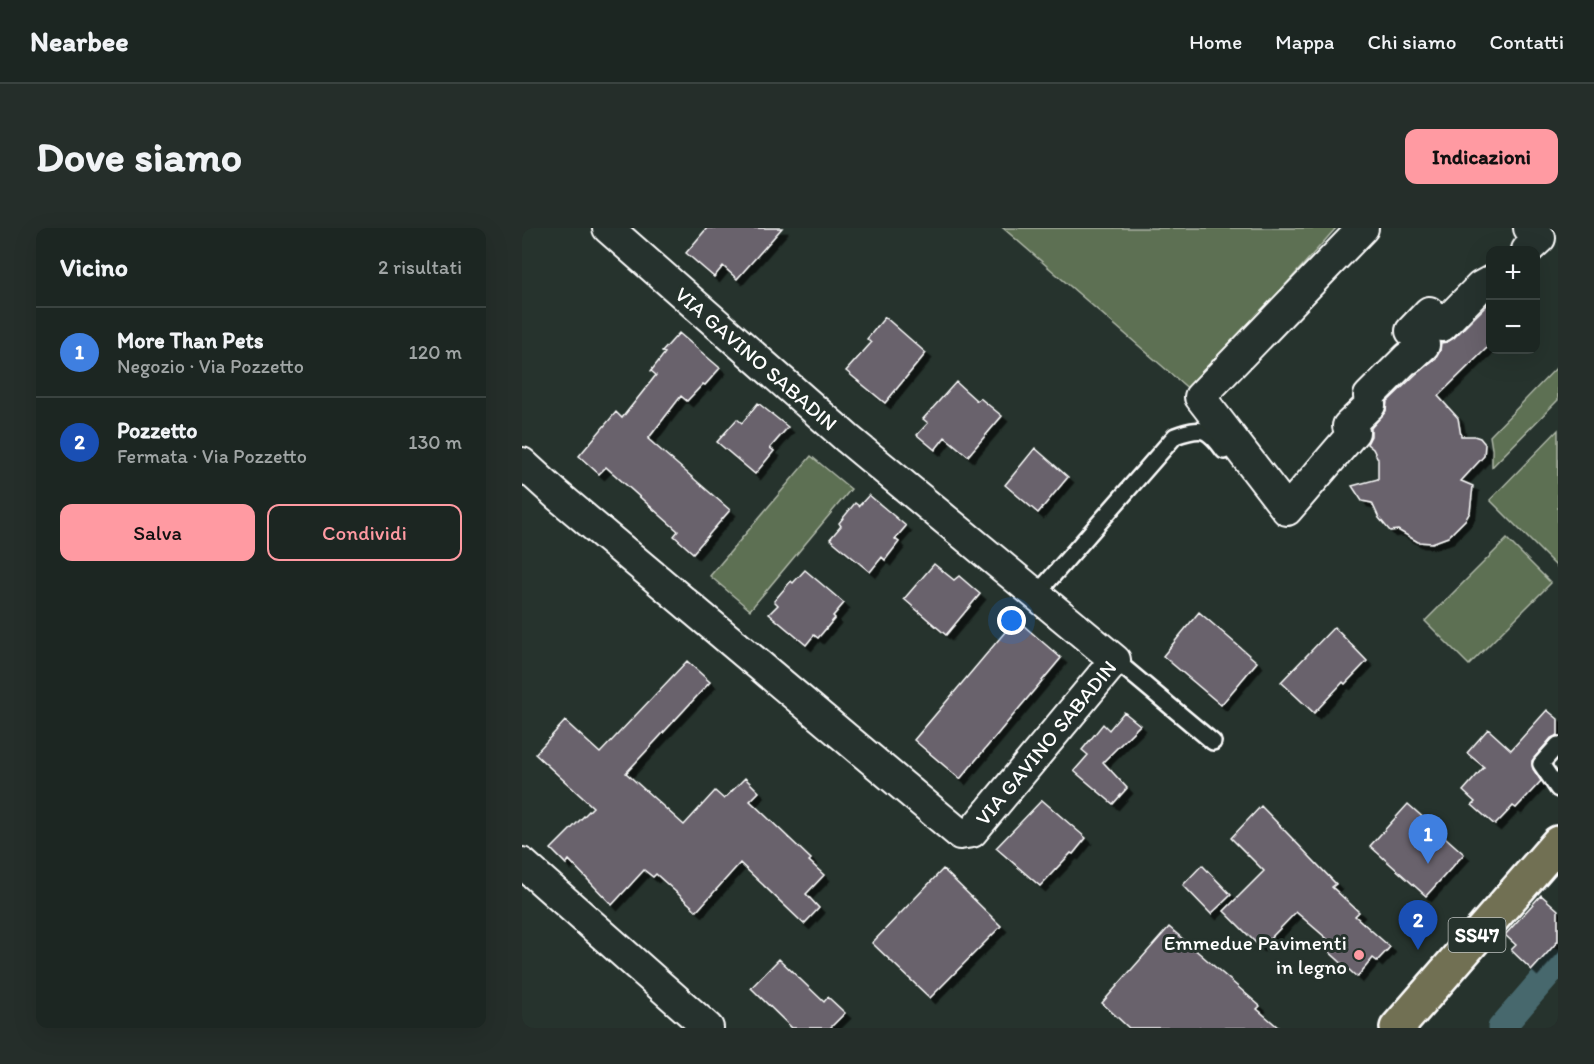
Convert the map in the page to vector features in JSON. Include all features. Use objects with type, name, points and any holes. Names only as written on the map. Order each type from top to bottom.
[{"type":"main road","name":"SS47","points":[[1397,1028],[1558,843]]},
{"type":"street","name":"VIA GAVINO SABADIN","points":[[522,463],[960,834],[972,832],[1115,660],[848,439],[608,228]]},
{"type":"street","points":[[1363,228],[1200,397],[1287,510],[1354,432],[1348,426],[1370,405],[1370,396],[1408,357],[1410,358],[1424,345],[1411,331],[1429,312],[1442,326],[1486,283]]},
{"type":"street","points":[[1529,228],[1540,238],[1531,246]]},
{"type":"street","points":[[522,863],[708,1028]]},
{"type":"lane","points":[[1036,596],[1175,436],[1197,429],[1207,432],[1219,443],[1260,499]]},
{"type":"lane","points":[[1115,660],[1213,742]]},
{"type":"lane","points":[[1558,745],[1541,764],[1558,789]]},
{"type":"green space","points":[[1003,228],[1336,228],[1191,391]]},
{"type":"green space","points":[[1558,366],[1558,400],[1492,467],[1490,436]]},
{"type":"green space","points":[[1558,430],[1558,568],[1490,500]]},
{"type":"green space","points":[[811,456],[851,489],[750,610],[710,576]]},
{"type":"green space","points":[[1507,539],[1551,583],[1469,665],[1425,621]]},
{"type":"building","points":[[707,228],[782,228],[737,279],[723,266],[714,277],[686,253]]},
{"type":"building","points":[[1486,306],[1486,349],[1438,396],[1458,418],[1461,436],[1480,438],[1485,444],[1484,456],[1461,481],[1473,486],[1470,512],[1466,519],[1448,537],[1432,543],[1418,542],[1398,530],[1390,531],[1379,518],[1372,503],[1362,501],[1352,486],[1378,479],[1378,459],[1373,449],[1367,444],[1371,436],[1371,428],[1386,411],[1387,402],[1436,358],[1441,343],[1454,338]]},
{"type":"building","points":[[885,317],[926,353],[885,403],[846,371],[871,343],[867,339]]},
{"type":"building","points":[[679,333],[720,368],[687,401],[681,396],[648,439],[730,510],[693,553],[674,536],[678,531],[606,467],[599,474],[579,456],[616,412],[622,418],[656,375],[651,371],[665,353],[662,352]]},
{"type":"building","points":[[956,382],[977,401],[980,398],[1002,416],[968,456],[945,437],[935,450],[917,435],[928,423],[923,419]]},
{"type":"building","points":[[758,403],[788,427],[770,448],[774,451],[755,474],[717,442],[737,419],[742,423]]},
{"type":"building","points":[[1035,448],[1068,477],[1038,513],[1005,485]]},
{"type":"building","points":[[869,495],[906,526],[895,539],[899,542],[885,560],[882,557],[870,572],[830,539],[855,503],[859,506]]},
{"type":"building","points":[[934,564],[954,580],[959,576],[980,594],[946,635],[904,599]]},
{"type":"building","points":[[805,570],[844,603],[818,638],[814,635],[806,645],[769,614],[778,605],[774,601],[791,581],[793,583]]},
{"type":"building","points":[[1199,612],[1257,662],[1221,705],[1163,656]]},
{"type":"building","points":[[1016,619],[1061,658],[960,779],[914,740]]},
{"type":"building","points":[[1334,627],[1367,661],[1345,684],[1343,682],[1314,713],[1281,682]]},
{"type":"building","points":[[687,661],[710,682],[626,773],[684,825],[715,791],[724,799],[745,778],[759,792],[750,801],[811,859],[809,861],[824,875],[806,894],[819,908],[804,924],[740,863],[697,911],[656,874],[653,877],[644,870],[612,905],[569,860],[566,864],[551,849],[593,807],[535,754],[565,721],[600,753]]},
{"type":"building","points":[[1547,710],[1558,719],[1558,735],[1551,738],[1532,761],[1533,769],[1541,781],[1516,808],[1513,806],[1495,825],[1472,805],[1475,802],[1463,791],[1484,767],[1467,753],[1488,729],[1511,750]]},
{"type":"building","points":[[1124,712],[1140,725],[1103,762],[1127,788],[1113,804],[1074,771],[1088,755],[1082,750],[1103,724],[1109,730]]},
{"type":"building","points":[[1042,800],[1086,838],[1040,886],[996,848]]},
{"type":"building","points":[[1408,804],[1464,854],[1426,896],[1370,846]]},
{"type":"building","points":[[1261,806],[1336,884],[1332,887],[1359,912],[1355,916],[1390,947],[1377,961],[1373,958],[1357,977],[1326,949],[1332,943],[1296,912],[1264,945],[1262,943],[1259,946],[1224,911],[1264,871],[1231,838]]},
{"type":"building","points":[[1202,865],[1231,895],[1211,914],[1183,885]]},
{"type":"building","points":[[943,869],[1001,926],[930,998],[872,943]]},
{"type":"building","points":[[1541,895],[1558,910],[1558,941],[1532,970],[1511,950],[1516,945],[1505,935]]},
{"type":"building","points":[[1169,927],[1260,1006],[1257,1009],[1279,1028],[1129,1028],[1102,1003]]},
{"type":"building","points":[[779,959],[824,1002],[828,997],[845,1013],[830,1028],[792,1028],[751,988]]},
{"type":"waterway","points":[[1501,1028],[1558,962]]},
{"type":"place","name":"More Than Pets","points":[[1428,864]]},
{"type":"place","name":"Pozzetto","points":[[1418,950]]},
{"type":"place","name":"Emmedue Pavimenti in legno","points":[[1359,955]]}]
